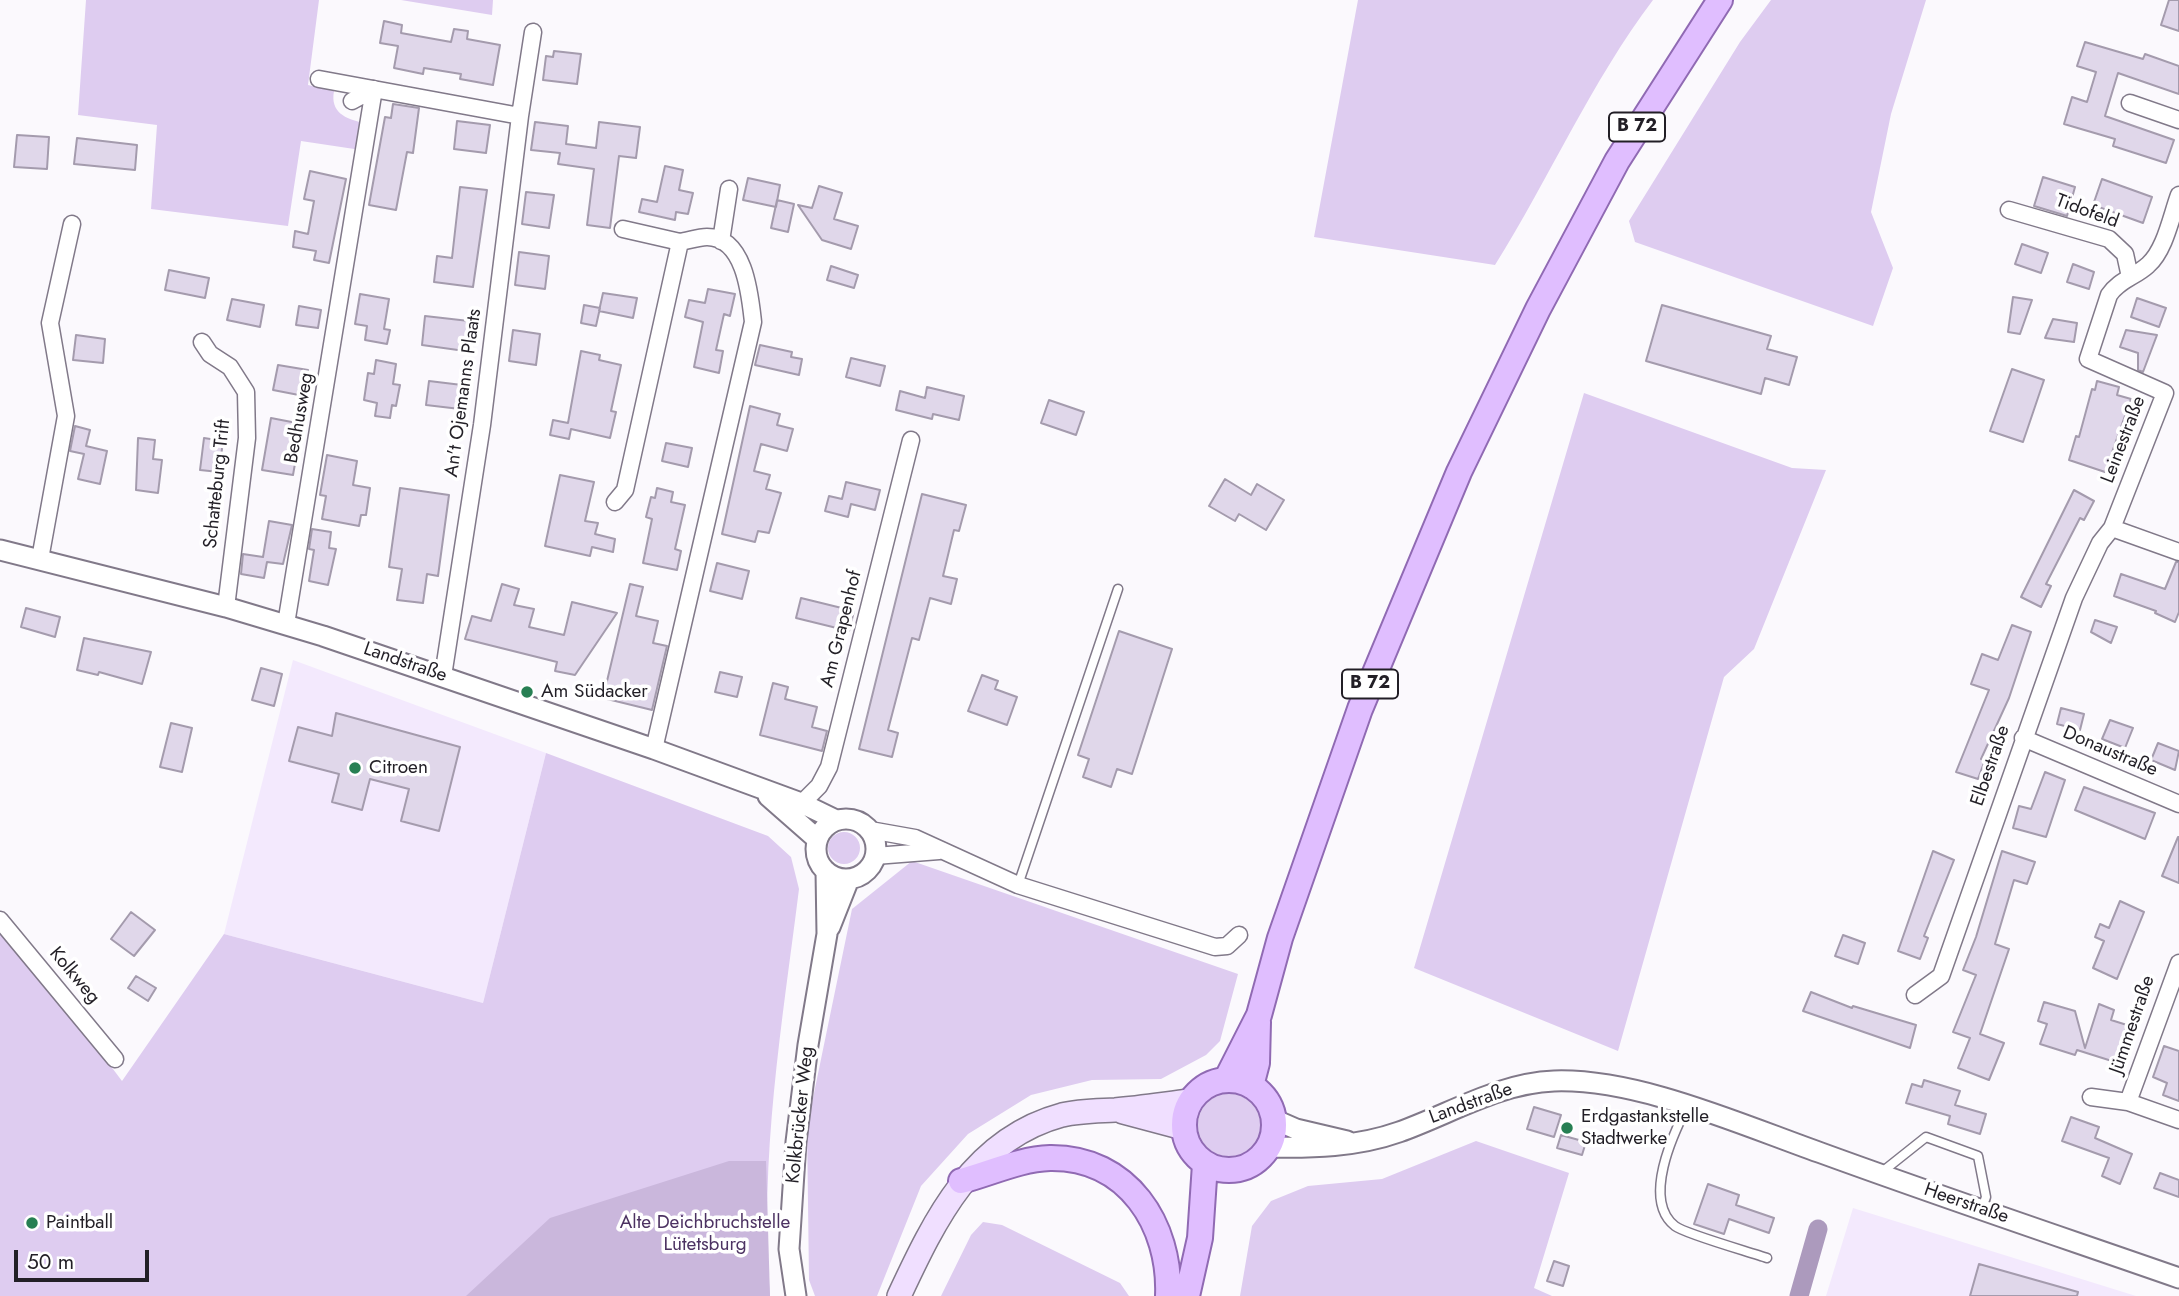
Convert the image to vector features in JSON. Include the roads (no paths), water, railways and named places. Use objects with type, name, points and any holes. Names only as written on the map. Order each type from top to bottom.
[{"type":"main road","name":"B 72","points":[[1226,1080],[1259,1015],[1280,938],[1360,709],[1459,472],[1538,309],[1617,161],[1720,0]]},
{"type":"main road","name":"B 72","points":[[1251,1086],[1257,1063],[1259,1015]]},
{"type":"main road","points":[[899,1296],[924,1242],[961,1181],[1004,1143],[1036,1125],[1062,1115],[1190,1101],[1211,1084],[1226,1080],[1251,1086],[1262,1095],[1273,1119],[1273,1133],[1268,1147],[1247,1167],[1233,1170],[1205,1164],[1190,1148],[1183,1128],[1190,1101]]},
{"type":"main road","points":[[1117,1110],[1183,1128]]},
{"type":"main road","points":[[961,1181],[997,1172],[1016,1163],[1051,1158],[1082,1163],[1107,1172],[1134,1192],[1151,1214],[1161,1238],[1168,1296]]},
{"type":"main road","points":[[1187,1296],[1200,1238],[1205,1164]]},
{"type":"main road","points":[[1200,1238],[1233,1170]]},
{"type":"street","name":"An't Ojemanns Plaats","points":[[443,676],[482,425],[533,32]]},
{"type":"street","points":[[319,79],[520,116]]},
{"type":"street","points":[[352,101],[374,89]]},
{"type":"street","name":"Bedhusweg","points":[[286,624],[355,219],[374,89]]},
{"type":"street","points":[[2130,103],[2179,120]]},
{"type":"street","points":[[721,241],[729,189]]},
{"type":"street","name":"Leinestraße","points":[[2112,528],[2165,393],[2088,359],[2109,295],[2156,256],[2179,195]]},
{"type":"street","name":"Tidofeld","points":[[2009,209],[2109,239],[2124,254],[2130,276]]},
{"type":"street","points":[[40,559],[66,416],[50,323],[72,224]]},
{"type":"street","points":[[624,229],[680,243],[708,237],[721,241],[734,251],[749,287],[753,322],[654,749]]},
{"type":"street","points":[[615,502],[625,490],[680,243]]},
{"type":"street","name":"Schatteburg Trift","points":[[202,342],[210,354],[230,367],[246,392],[247,438],[226,607]]},
{"type":"street","name":"Am Grapenhof","points":[[796,809],[819,786],[829,767],[911,440]]},
{"type":"street","points":[[2112,528],[2179,552]]},
{"type":"street","name":"Elbestraße","points":[[1914,995],[1941,976],[2074,598],[2101,543],[2112,528]]},
{"type":"street","name":"Landstraße","points":[[0,550],[286,624],[654,749],[762,790],[796,809],[836,820]]},
{"type":"street","name":"Donaustraße","points":[[2024,738],[2179,804]]},
{"type":"street","name":"Landstraße","points":[[796,809],[817,839]]},
{"type":"street","points":[[870,830],[876,847],[875,856],[866,872],[849,879],[826,871],[817,856],[817,839],[822,831],[836,820],[855,820],[870,830],[915,838],[1018,885],[1215,947],[1227,946],[1239,935]]},
{"type":"street","points":[[875,856],[941,851]]},
{"type":"street","name":"Kolkbrücker Weg","points":[[796,1296],[789,1249],[796,1142],[808,1045],[827,934],[826,871]]},
{"type":"street","name":"Kolkbrücker Weg","points":[[827,934],[849,879]]},
{"type":"street","name":"Kolkweg","points":[[0,920],[115,1059]]},
{"type":"street","name":"Jümmestraße","points":[[2128,1102],[2179,963]]},
{"type":"street","name":"Landstraße","points":[[1268,1147],[1322,1149],[1397,1133],[1497,1092],[1554,1081],[1598,1083],[1688,1105],[1754,1130]]},
{"type":"street","points":[[2091,1097],[2128,1102],[2179,1120]]},
{"type":"street","name":"Landstraße","points":[[1273,1119],[1296,1129],[1351,1142]]},
{"type":"street","name":"Heerstraße","points":[[1754,1130],[2179,1278]]},
{"type":"lane","points":[[1018,885],[1118,589]]},
{"type":"lane","points":[[1688,1105],[1660,1178],[1662,1206],[1675,1226],[1767,1258]]},
{"type":"lane","points":[[1880,1174],[1926,1137],[1978,1156],[1986,1197],[1982,1210]]},
{"type":"waterway","points":[[1799,1296],[1818,1229]]},
{"type":"place","name":"Am Südacker","points":[[527,692]]},
{"type":"place","name":"Citroen","points":[[355,768]]},
{"type":"place","name":"Erdgastankstelle Stadtwerke","points":[[1567,1128]]},
{"type":"place","name":"Paintball","points":[[32,1223]]},
{"type":"park label","name":"Alte Deichbruchstelle Lütetsburg","points":[[705,1234]]}]
